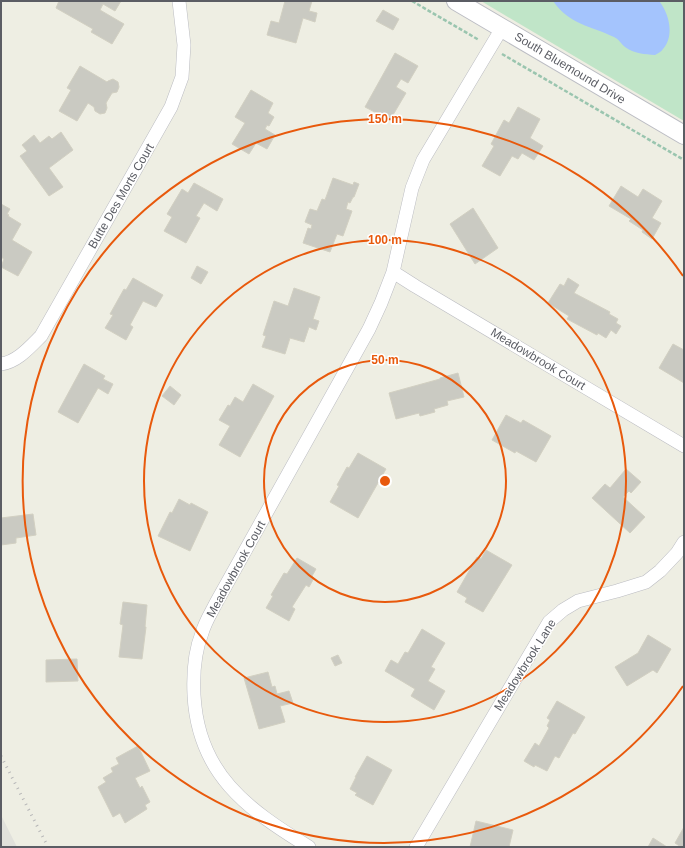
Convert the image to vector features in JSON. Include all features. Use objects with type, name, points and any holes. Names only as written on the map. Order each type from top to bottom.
[{"type":"main road","name":"South Bluemound Drive","points":[[456,1],[684,135]]},
{"type":"street","name":"Butte Des Morts Court","points":[[1,364],[8,363],[25,352],[42,336],[171,107],[182,77],[184,45],[179,1]]},
{"type":"street","name":"Meadowbrook Court","points":[[309,847],[283,831],[255,809],[226,782],[214,767],[199,732],[194,710],[193,680],[195,658],[202,633],[216,603],[369,329],[381,303],[392,272],[412,188],[423,160],[502,28]]},
{"type":"street","name":"Meadowbrook Court","points":[[392,272],[684,446]]},
{"type":"street","name":"Meadowbrook Lane","points":[[416,847],[549,622],[562,610],[578,601],[646,582],[660,571],[677,553],[684,542]]},
{"type":"path","points":[[412,1],[684,160]]},
{"type":"shaded area","points":[[1,815],[17,847],[1,847]]},
{"type":"green space","points":[[481,1],[684,1],[684,121]]},
{"type":"water","points":[[553,1],[659,1],[668,18],[670,31],[667,44],[655,55],[643,54],[628,49],[616,38],[573,20],[559,9]]},
{"type":"building","points":[[59,1],[121,1],[115,11],[103,4],[100,10],[124,24],[112,44],[91,32],[93,29],[56,8]]},
{"type":"building","points":[[285,1],[312,1],[309,11],[317,13],[315,22],[303,18],[296,43],[267,35],[271,21],[279,23]]},
{"type":"building","points":[[383,10],[399,19],[393,30],[376,21]]},
{"type":"building","points":[[395,53],[418,66],[408,83],[401,79],[396,87],[406,93],[390,120],[365,107]]},
{"type":"building","points":[[80,66],[107,82],[113,79],[118,82],[119,87],[117,92],[112,93],[106,103],[107,108],[105,113],[100,114],[88,103],[77,121],[59,111],[71,90],[67,88]]},
{"type":"building","points":[[251,90],[273,103],[268,113],[274,117],[269,126],[267,125],[265,129],[275,135],[267,149],[256,143],[249,154],[232,144],[245,123],[235,117]]},
{"type":"building","points":[[518,107],[540,119],[530,138],[543,146],[534,160],[522,153],[518,159],[512,156],[500,176],[482,166],[494,146],[491,144],[504,120],[509,123]]},
{"type":"building","points":[[61,132],[73,150],[49,168],[63,187],[49,196],[20,156],[27,151],[22,145],[34,135],[40,143],[49,136],[52,139]]},
{"type":"building","points":[[333,178],[353,185],[354,182],[359,184],[354,197],[350,203],[348,202],[346,209],[352,211],[343,236],[337,234],[330,252],[303,243],[308,228],[311,229],[312,225],[305,222],[310,209],[317,211],[322,199],[325,200]]},
{"type":"building","points":[[194,183],[223,199],[217,211],[204,203],[196,216],[200,218],[186,243],[164,231],[172,217],[167,214],[182,189],[188,193]]},
{"type":"building","points":[[621,186],[638,197],[643,189],[662,201],[652,218],[661,223],[652,239],[642,232],[643,230],[629,221],[631,219],[609,206]]},
{"type":"building","points":[[1,204],[10,209],[7,214],[9,215],[8,216],[21,224],[12,240],[32,252],[18,276],[1,267],[4,259],[1,257]]},
{"type":"building","points":[[473,208],[498,248],[475,264],[450,224]]},
{"type":"building","points":[[197,266],[208,272],[201,284],[191,278]]},
{"type":"building","points":[[133,278],[163,295],[156,307],[143,301],[130,325],[133,327],[126,340],[105,328],[113,315],[110,314],[124,289],[126,290]]},
{"type":"building","points":[[568,278],[579,285],[574,293],[610,312],[609,314],[618,319],[616,323],[621,326],[616,334],[611,330],[606,338],[598,333],[597,335],[567,319],[569,316],[548,303],[560,284],[564,286]]},
{"type":"building","points":[[294,288],[320,297],[313,319],[319,321],[316,330],[309,327],[304,342],[290,338],[285,354],[262,347],[266,336],[263,335],[274,301],[288,306]]},
{"type":"building","points":[[673,344],[684,350],[684,383],[659,368]]},
{"type":"building","points":[[84,364],[105,376],[103,379],[113,384],[108,394],[98,388],[78,423],[58,412]]},
{"type":"building","points":[[458,373],[464,397],[447,401],[448,405],[434,409],[435,412],[420,416],[419,413],[396,419],[389,393]]},
{"type":"building","points":[[253,384],[274,396],[240,457],[219,445],[230,426],[219,420],[235,397],[243,402]]},
{"type":"building","points":[[170,386],[181,395],[174,405],[162,396]]},
{"type":"building","points":[[506,415],[521,423],[523,420],[551,436],[536,462],[516,451],[515,453],[492,440]]},
{"type":"building","points":[[358,453],[386,469],[358,518],[330,502],[347,467],[349,468]]},
{"type":"building","points":[[626,469],[641,482],[631,493],[629,491],[623,497],[645,517],[630,533],[592,498],[605,484],[610,488]]},
{"type":"building","points":[[179,499],[190,505],[191,503],[208,512],[190,551],[158,536],[170,512],[172,513]]},
{"type":"building","points":[[33,514],[36,535],[16,538],[16,543],[1,545],[1,518]]},
{"type":"building","points":[[486,550],[512,565],[483,612],[465,602],[467,598],[457,592],[477,557],[481,559]]},
{"type":"building","points":[[297,558],[316,569],[312,576],[314,578],[309,587],[306,585],[292,607],[295,609],[289,621],[266,608],[273,596],[271,595],[284,573],[287,574]]},
{"type":"building","points":[[123,602],[147,605],[142,659],[119,657],[123,625],[120,624]]},
{"type":"building","points":[[422,629],[445,643],[431,667],[435,669],[428,681],[445,691],[434,710],[411,696],[415,689],[385,671],[391,660],[398,664],[405,652],[408,653]]},
{"type":"building","points":[[648,635],[671,649],[657,673],[653,670],[627,686],[615,667],[638,653]]},
{"type":"building","points":[[338,655],[342,663],[335,666],[331,658]]},
{"type":"building","points":[[77,659],[78,681],[46,682],[46,660]]},
{"type":"building","points":[[268,672],[272,687],[275,686],[277,694],[289,691],[293,703],[280,706],[285,722],[259,729],[244,678]]},
{"type":"building","points":[[557,701],[585,717],[575,734],[573,733],[559,758],[555,756],[547,771],[535,765],[534,767],[524,761],[535,743],[539,746],[549,728],[547,726],[550,720],[547,718]]},
{"type":"building","points":[[138,746],[150,771],[135,778],[140,788],[142,786],[150,802],[145,805],[147,809],[125,823],[120,813],[113,817],[98,787],[106,782],[103,778],[113,772],[111,768],[119,764],[116,758]]},
{"type":"building","points":[[367,756],[392,770],[373,805],[355,795],[357,793],[350,789]]},
{"type":"building","points":[[476,821],[513,830],[509,847],[470,847]]},
{"type":"building","points":[[684,827],[684,847],[681,847],[675,843]]},
{"type":"building","points":[[653,838],[667,847],[648,847]]},
{"type":"railway","points":[[1,756],[48,847]]}]
